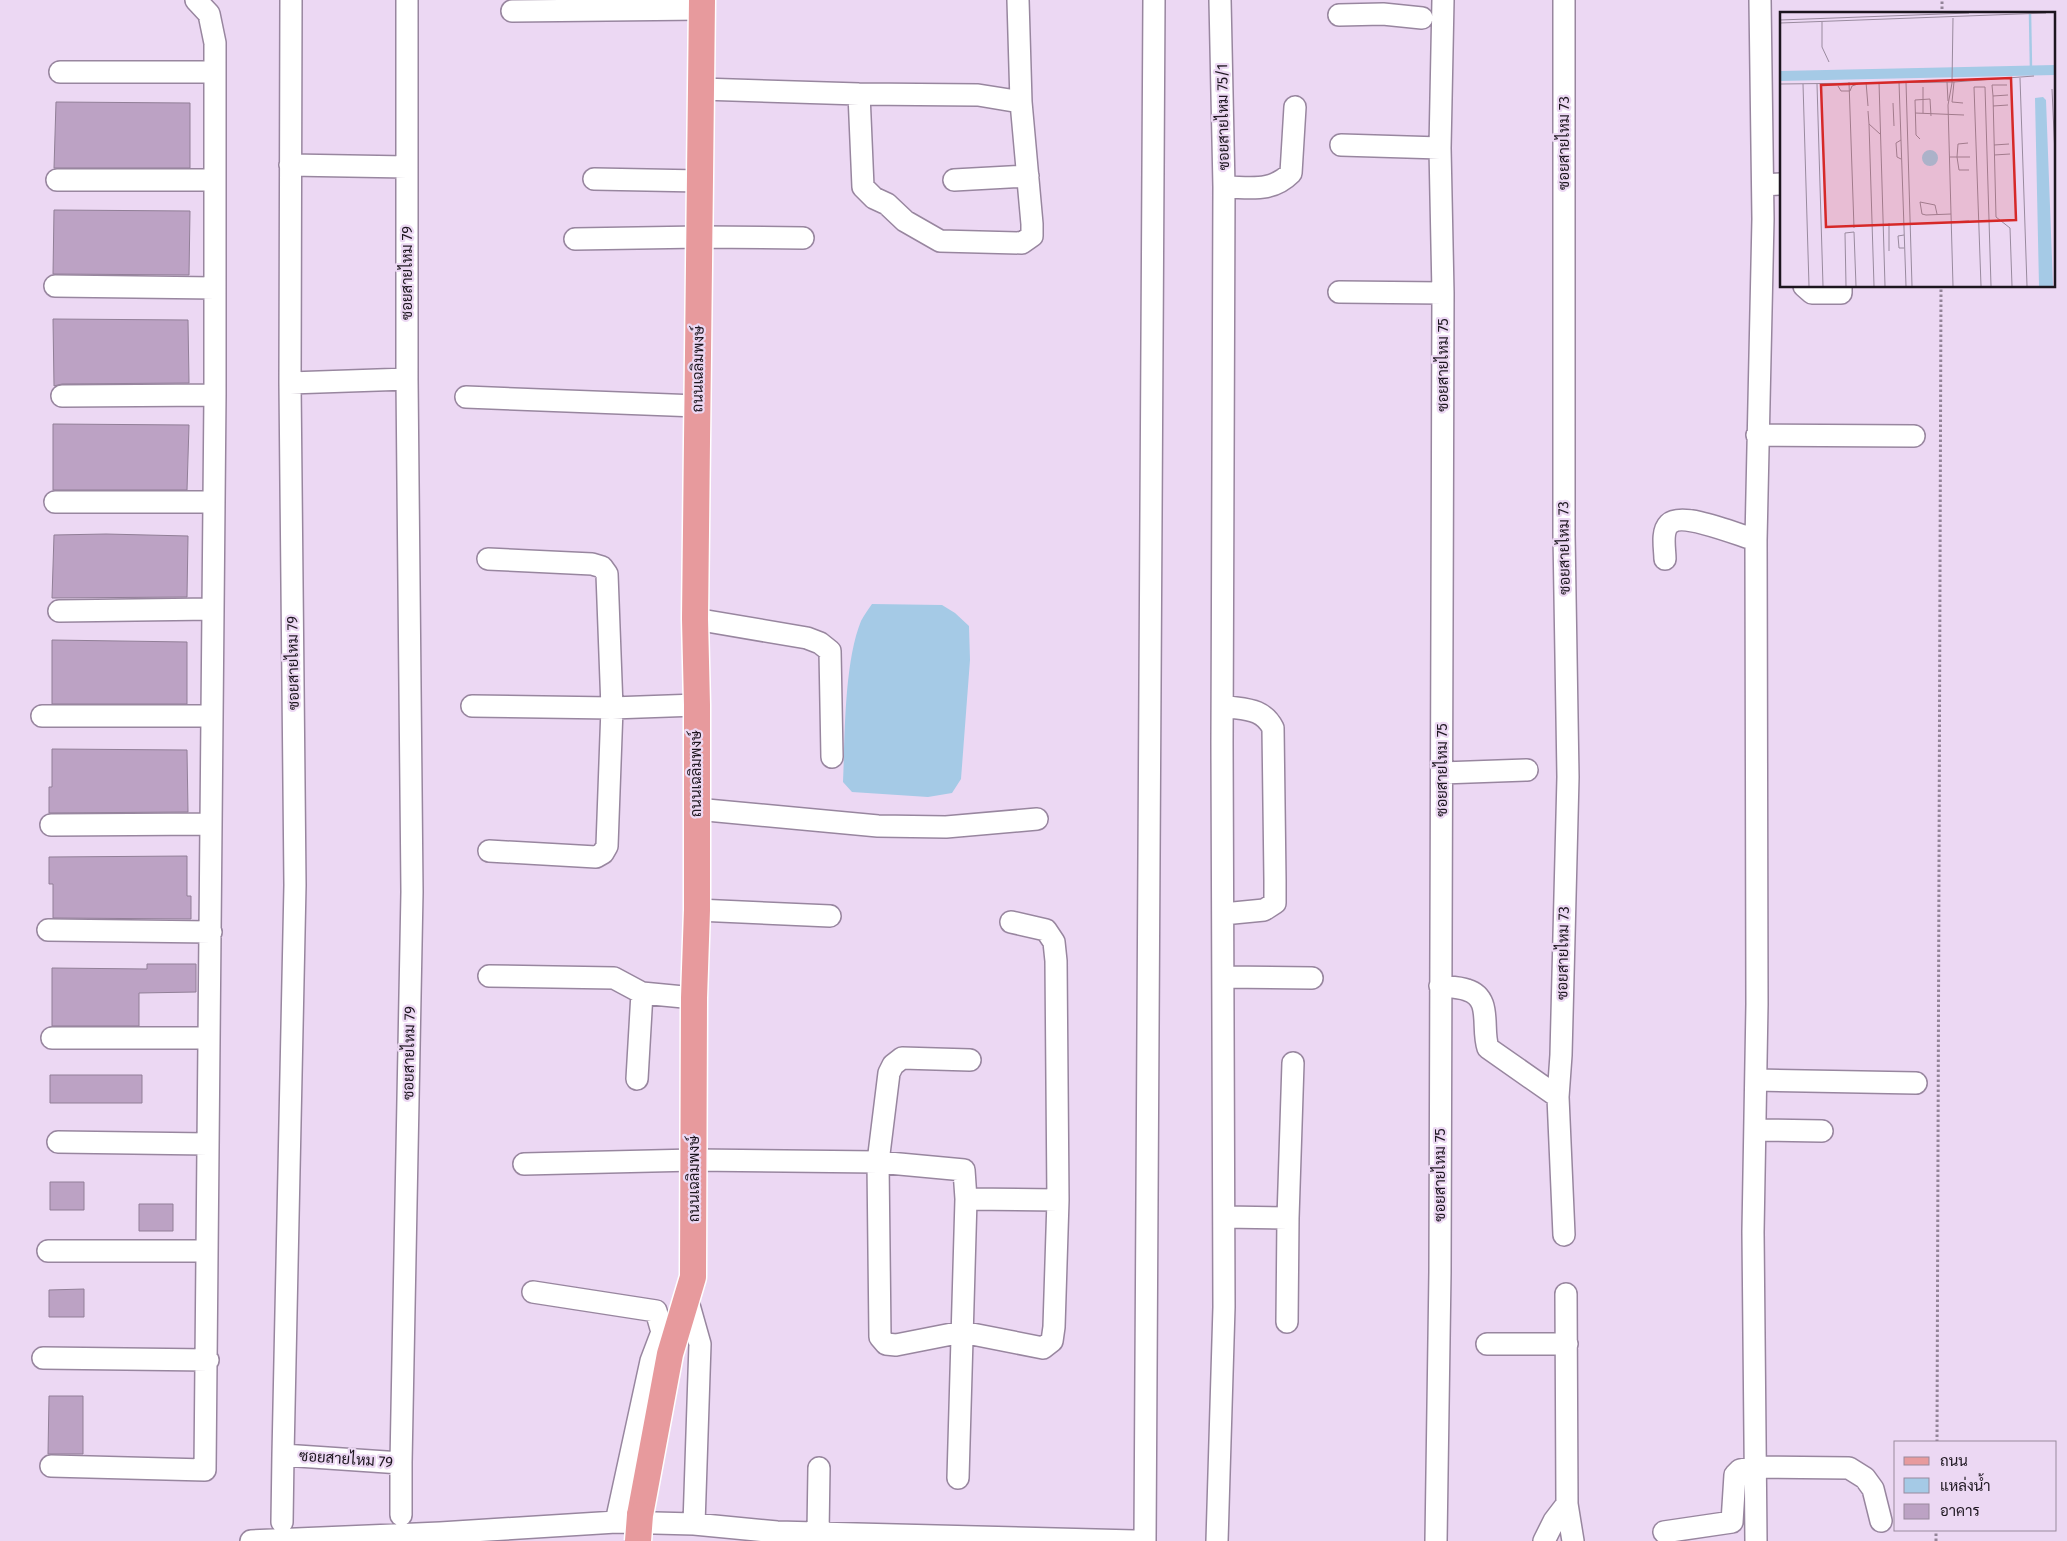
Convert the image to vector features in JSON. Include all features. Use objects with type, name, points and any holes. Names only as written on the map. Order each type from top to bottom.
[{"type":"main road","name":"ถนนเฉลิมพงษ์","points":[[638,1541],[628,1518],[668,1363],[690,1287],[694,1160],[694,998],[697,910],[697,705],[694,619],[702,5]]},
{"type":"street","points":[[51,1466],[206,1470],[208,1360],[206,1251],[211,932],[215,396],[213,72],[215,44],[209,14],[196,0]]},
{"type":"street","name":"ซอยสายไหม 79","points":[[291,0],[290,382],[295,885],[284,1455],[401,1463],[412,892],[407,379],[406,0]]},
{"type":"street","points":[[859,94],[863,187],[874,198],[887,204],[905,221],[940,241],[1022,243],[1032,236],[1021,102],[1018,0]]},
{"type":"street","points":[[1145,1541],[1154,0]]},
{"type":"street","name":"ซอยสายไหม 75/1","points":[[1216,1541],[1224,1307],[1222,233],[1224,187],[1220,0]]},
{"type":"street","name":"ซอยสายไหม 75","points":[[1436,1541],[1440,1272],[1444,293],[1440,148],[1443,0]]},
{"type":"street","name":"ซอยสายไหม 73","points":[[1564,0],[1564,535],[1568,778],[1561,1055],[1558,1097],[1564,1235]]},
{"type":"street","points":[[1756,1541],[1754,1282],[1757,435],[1772,185],[1760,0]]},
{"type":"street","points":[[512,11],[702,5]]},
{"type":"street","points":[[1339,15],[1383,7],[1422,18]]},
{"type":"street","points":[[60,72],[213,72]]},
{"type":"street","points":[[701,89],[859,94],[978,95],[1021,102]]},
{"type":"street","points":[[1224,187],[1268,187],[1281,183],[1291,173],[1295,107]]},
{"type":"street","points":[[1342,145],[1440,148]]},
{"type":"street","points":[[290,165],[407,167]]},
{"type":"street","points":[[954,180],[1028,176]]},
{"type":"street","points":[[594,179],[700,181]]},
{"type":"street","points":[[57,180],[213,180]]},
{"type":"street","points":[[575,239],[803,238]]},
{"type":"street","points":[[55,286],[215,288]]},
{"type":"street","points":[[1806,288],[1812,293],[1842,293],[1841,288]]},
{"type":"street","points":[[1339,292],[1444,293]]},
{"type":"street","points":[[290,382],[407,379]]},
{"type":"street","points":[[62,396],[215,396]]},
{"type":"street","points":[[466,397],[697,406]]},
{"type":"street","points":[[1757,435],[1914,436]]},
{"type":"street","points":[[55,502],[214,502]]},
{"type":"street","points":[[1665,559],[1665,533],[1668,524],[1677,519],[1690,520],[1756,540]]},
{"type":"street","points":[[488,559],[592,564],[602,567],[607,574],[612,708],[608,846],[603,853],[596,857],[489,852]]},
{"type":"street","points":[[59,611],[212,609]]},
{"type":"street","points":[[694,619],[807,638],[820,643],[830,651],[832,757]]},
{"type":"street","points":[[472,706],[612,708],[697,705]]},
{"type":"street","points":[[1223,706],[1260,712],[1273,728],[1276,880],[1275,903],[1264,910],[1223,914]]},
{"type":"street","points":[[42,716],[212,716]]},
{"type":"street","points":[[1442,773],[1526,770]]},
{"type":"street","points":[[696,810],[878,826],[946,827],[1037,819]]},
{"type":"street","points":[[51,825],[211,824]]},
{"type":"street","points":[[697,910],[830,916]]},
{"type":"street","points":[[970,1060],[902,1058],[893,1064],[889,1073],[878,1162],[880,1337],[886,1344],[896,1344],[962,1332],[1043,1348],[1052,1341],[1058,1200],[1056,960],[1054,942],[1046,930],[1011,922]]},
{"type":"street","points":[[48,930],[211,932]]},
{"type":"street","points":[[489,976],[614,978],[642,993],[694,998]]},
{"type":"street","points":[[1223,977],[1312,978]]},
{"type":"street","points":[[1440,986],[1468,990],[1479,997],[1484,1006],[1485,1039],[1488,1048],[1558,1097]]},
{"type":"street","points":[[638,1079],[642,993]]},
{"type":"street","points":[[52,1038],[208,1038]]},
{"type":"street","points":[[1288,1322],[1288,1218],[1293,1063]]},
{"type":"street","points":[[1756,1080],[1916,1083]]},
{"type":"street","points":[[1755,1130],[1822,1131]]},
{"type":"street","points":[[58,1142],[208,1144]]},
{"type":"street","points":[[524,1164],[694,1160],[878,1162],[964,1170],[966,1199],[958,1478]]},
{"type":"street","points":[[966,1199],[1058,1200]]},
{"type":"street","points":[[1224,1217],[1288,1218]]},
{"type":"street","points":[[48,1251],[206,1251]]},
{"type":"street","points":[[628,1518],[651,1361],[675,1291],[690,1287],[700,1344],[694,1524]]},
{"type":"street","points":[[532,1292],[656,1311],[662,1332]]},
{"type":"street","points":[[1566,1294],[1567,1504],[1573,1541]]},
{"type":"street","points":[[1486,1344],[1567,1344]]},
{"type":"street","points":[[42,1358],[208,1360]]},
{"type":"street","points":[[282,1522],[284,1455]]},
{"type":"street","points":[[401,1463],[402,1515]]},
{"type":"street","points":[[1664,1532],[1732,1522],[1735,1475],[1740,1470],[1755,1467],[1850,1468],[1865,1478],[1873,1489],[1881,1521]]},
{"type":"street","points":[[818,1532],[819,1468]]},
{"type":"street","points":[[1544,1541],[1554,1521],[1567,1504]]},
{"type":"street","points":[[251,1541],[440,1533],[628,1518],[777,1532],[1135,1541]]},
{"type":"path","points":[[1936,1441],[1941,288]]},
{"type":"water","points":[[872,604],[942,605],[955,613],[969,626],[970,660],[961,779],[952,793],[928,797],[852,792],[843,782],[846,700],[851,657],[861,621]]},
{"type":"building","points":[[56,102],[190,103],[190,168],[54,168]]},
{"type":"building","points":[[54,210],[190,211],[189,275],[53,274]]},
{"type":"building","points":[[53,319],[188,320],[189,383],[62,384],[54,386]]},
{"type":"building","points":[[53,424],[189,425],[187,490],[53,490]]},
{"type":"building","points":[[54,535],[188,536],[187,597],[52,598]]},
{"type":"building","points":[[52,640],[187,642],[187,704],[52,704]]},
{"type":"building","points":[[52,749],[187,750],[188,812],[49,813],[49,787],[52,787]]},
{"type":"building","points":[[187,856],[187,896],[191,896],[191,919],[53,918],[53,884],[49,884],[49,857]]},
{"type":"building","points":[[147,964],[196,964],[196,992],[139,993],[139,1026],[52,1026],[52,968],[147,969]]},
{"type":"building","points":[[50,1075],[142,1075],[142,1103],[50,1103]]},
{"type":"building","points":[[50,1182],[84,1182],[84,1210],[50,1210]]},
{"type":"building","points":[[139,1204],[173,1204],[173,1231],[139,1231]]},
{"type":"building","points":[[84,1289],[84,1317],[49,1317],[49,1290]]},
{"type":"building","points":[[49,1396],[83,1396],[83,1454],[48,1454]]}]
